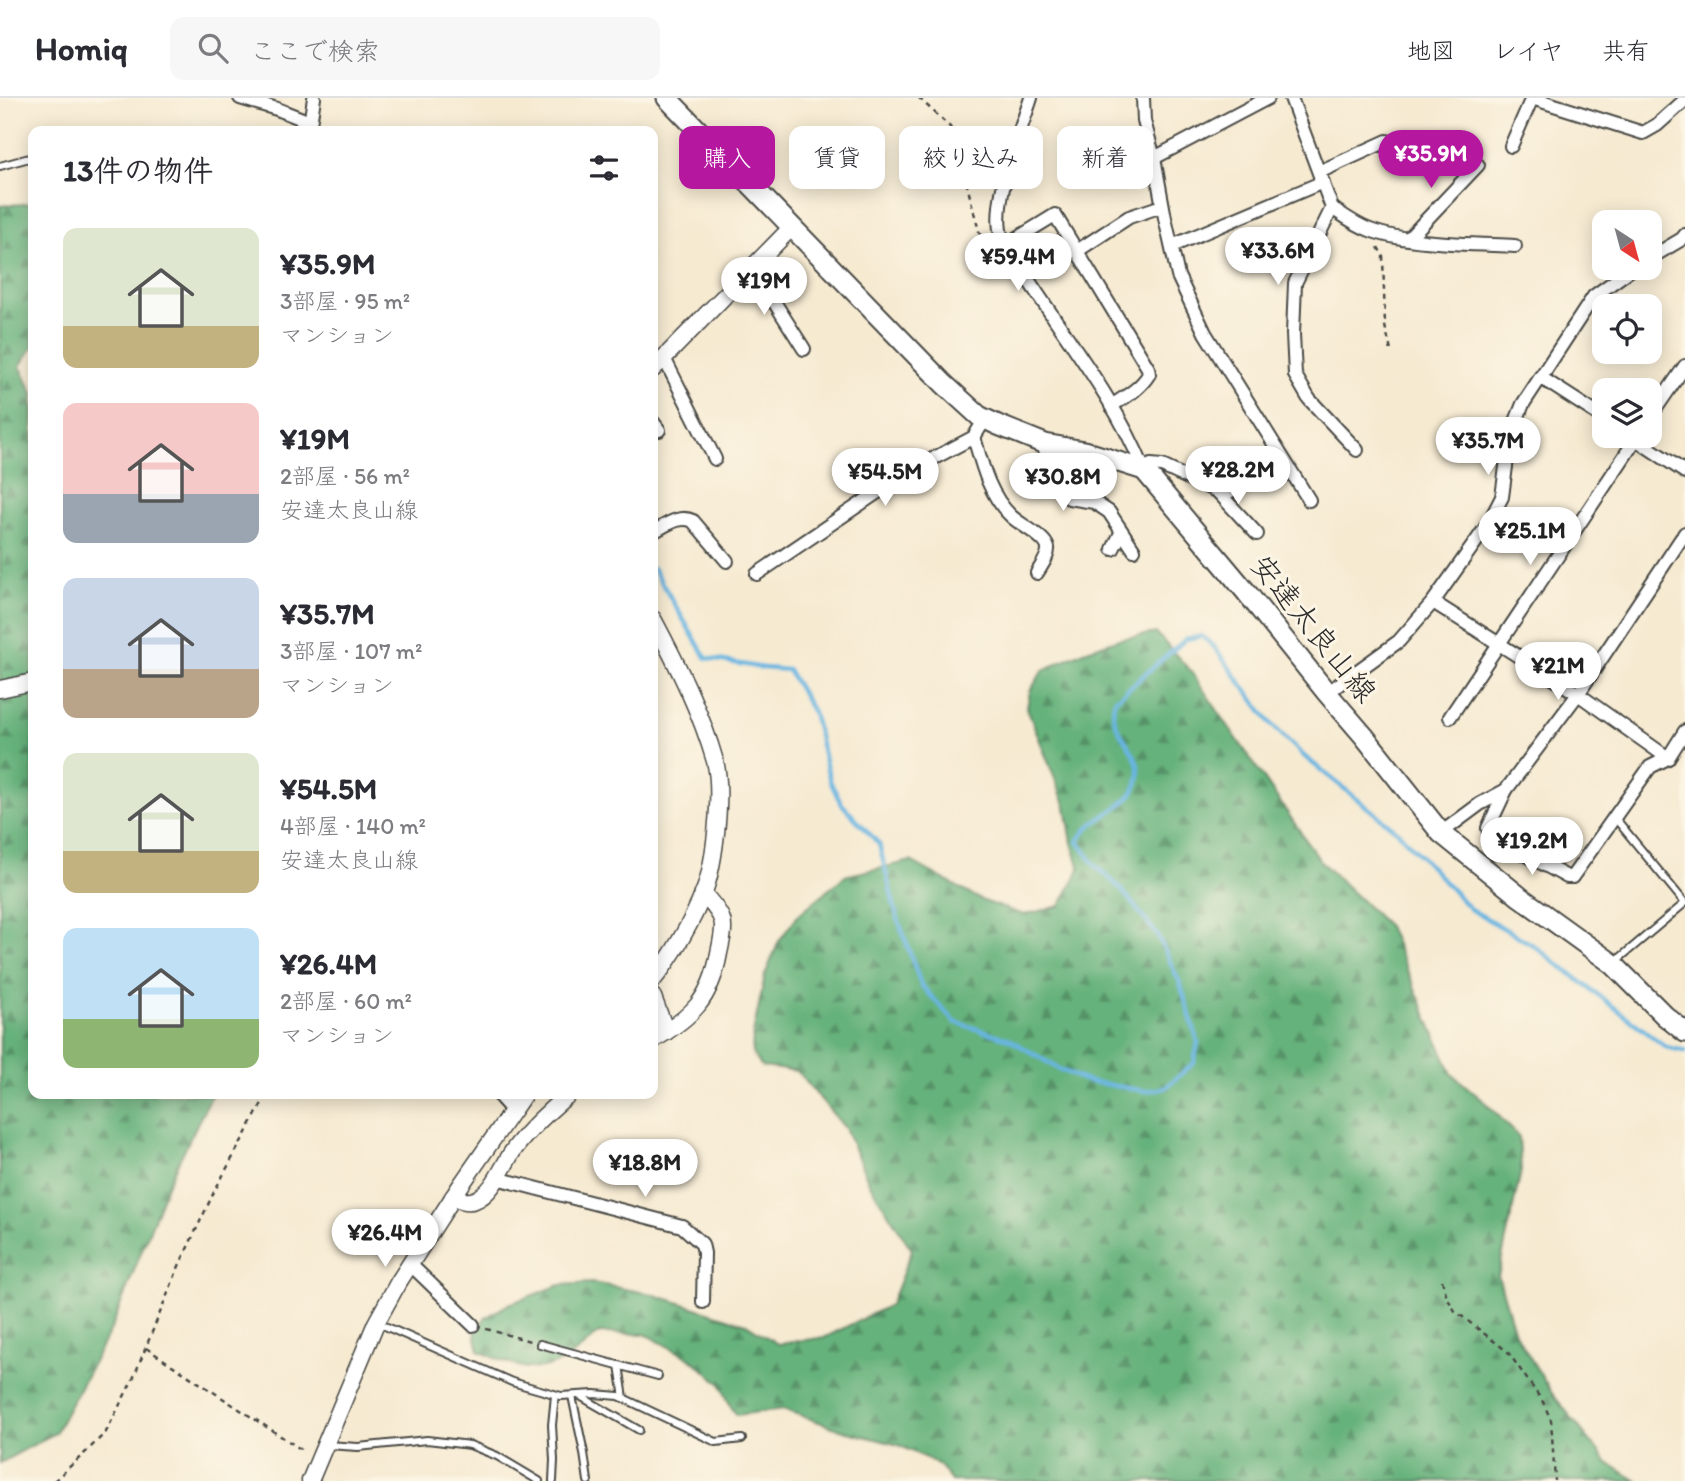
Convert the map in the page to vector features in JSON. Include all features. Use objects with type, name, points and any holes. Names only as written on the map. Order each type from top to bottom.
[{"type":"main road","points":[[667,98],[944,384],[979,416],[1045,444],[1084,451],[1144,470]]},
{"type":"main road","name":"安達太良山線","points":[[1144,470],[1441,833],[1520,897],[1613,964],[1665,1016],[1685,1032]]},
{"type":"street","points":[[240,98],[278,109],[308,126]]},
{"type":"street","points":[[310,126],[314,98]]},
{"type":"street","points":[[1031,98],[999,203],[998,227],[1006,245],[1111,406],[1136,449],[1144,470],[1151,465],[1162,466],[1218,492],[1227,493],[1251,480]]},
{"type":"street","points":[[1154,158],[1268,98]]},
{"type":"street","points":[[1292,98],[1332,208],[1364,227],[1409,238],[1515,246]]},
{"type":"street","points":[[1511,146],[1532,98],[1643,133],[1657,125],[1685,100]]},
{"type":"street","points":[[1147,100],[1144,121],[1178,275],[1205,333],[1309,500]]},
{"type":"street","points":[[1172,246],[1321,177],[1387,141]]},
{"type":"street","points":[[1409,238],[1478,165]]},
{"type":"street","points":[[1077,251],[1129,218],[1162,206]]},
{"type":"street","points":[[1332,208],[1295,283],[1295,375],[1309,399],[1357,450]]},
{"type":"street","points":[[1006,245],[1055,215],[1149,374],[1138,387],[1111,406]]},
{"type":"street","points":[[715,458],[658,363],[792,227]]},
{"type":"street","points":[[1662,251],[1685,235]]},
{"type":"street","points":[[752,267],[804,349]]},
{"type":"street","points":[[1327,693],[1399,641],[1433,602],[1487,526],[1502,497],[1510,436],[1523,404],[1594,296],[1616,280]]},
{"type":"street","points":[[1662,400],[1685,366]]},
{"type":"street","points":[[1540,377],[1592,411]]},
{"type":"street","points":[[757,574],[906,473],[974,437],[985,419]]},
{"type":"street","points":[[974,437],[981,464],[994,495],[1010,515],[1042,539],[1047,546],[1048,552],[1037,573]]},
{"type":"street","points":[[1045,444],[1046,461],[1069,498],[1094,502],[1108,512],[1134,550]]},
{"type":"street","points":[[1450,718],[1628,448]]},
{"type":"street","points":[[1651,448],[1685,472]]},
{"type":"street","points":[[1218,492],[1257,534]]},
{"type":"street","points":[[658,529],[676,520],[687,518],[693,521],[727,561]]},
{"type":"street","points":[[1113,549],[1121,533]]},
{"type":"street","points":[[1685,533],[1578,694],[1506,790],[1488,828],[1490,835],[1567,877],[1572,877],[1650,767],[1668,758],[1685,731]]},
{"type":"street","points":[[1433,602],[1578,694],[1668,758]]},
{"type":"street","points":[[658,974],[703,893],[709,873],[719,803],[716,763],[691,695],[660,645]]},
{"type":"street","points":[[0,688],[28,682]]},
{"type":"street","points":[[1441,833],[1480,804],[1506,790]]},
{"type":"street","points":[[659,1036],[696,1009],[706,997],[718,960],[723,920],[703,893]]},
{"type":"street","points":[[502,1099],[512,1111]]},
{"type":"street","points":[[310,1481],[376,1323],[453,1197],[520,1099]]},
{"type":"street","points":[[453,1197],[466,1202],[486,1193],[514,1149],[563,1099]]},
{"type":"street","points":[[496,1178],[682,1226],[702,1244],[703,1302]]},
{"type":"street","points":[[410,1264],[473,1325]]},
{"type":"lane","points":[[0,166],[28,158]]},
{"type":"lane","points":[[1613,964],[1685,903],[1615,818]]},
{"type":"lane","points":[[376,1323],[512,1382],[555,1395],[594,1394],[624,1398],[716,1442],[742,1439]]},
{"type":"lane","points":[[540,1344],[658,1376]]},
{"type":"lane","points":[[620,1365],[624,1398]]},
{"type":"lane","points":[[552,1481],[555,1395]]},
{"type":"lane","points":[[576,1395],[639,1430]]},
{"type":"lane","points":[[576,1395],[587,1481]]},
{"type":"lane","points":[[326,1445],[358,1447],[427,1440],[470,1445],[497,1456],[539,1481]]},
{"type":"path","points":[[919,98],[950,127],[955,139],[987,262],[1022,269]]},
{"type":"path","points":[[1364,227],[1383,256],[1385,327],[1391,351]]},
{"type":"path","points":[[54,1481],[106,1432],[133,1379],[179,1266],[214,1192],[264,1099]]},
{"type":"path","points":[[1443,1280],[1447,1297],[1455,1311],[1508,1352],[1543,1402],[1551,1420],[1555,1481]]},
{"type":"path","points":[[473,1325],[540,1344]]},
{"type":"path","points":[[146,1348],[318,1461]]},
{"type":"green space","points":[[28,203],[28,354],[20,366],[28,383],[28,1099],[210,1099],[168,1183],[112,1327],[55,1433],[0,1463],[0,206]]},
{"type":"green space","points":[[1156,633],[1190,670],[1321,862],[1388,926],[1452,1074],[1486,1103],[1519,1137],[1521,1171],[1498,1276],[1515,1333],[1553,1395],[1608,1463],[1637,1481],[951,1481],[938,1464],[899,1445],[844,1431],[783,1409],[737,1415],[720,1383],[690,1358],[645,1334],[599,1333],[568,1358],[543,1368],[516,1365],[479,1351],[475,1334],[485,1318],[509,1304],[560,1285],[593,1283],[652,1294],[746,1324],[778,1344],[826,1337],[890,1305],[912,1250],[869,1183],[845,1128],[797,1071],[762,1067],[752,1053],[753,1034],[765,975],[779,941],[798,915],[845,876],[911,861],[981,900],[1024,915],[1060,906],[1080,869],[1066,807],[1027,708],[1030,691],[1043,670],[1084,651],[1119,639]]},
{"type":"waterway","points":[[658,576],[706,658],[788,670],[813,712],[830,781],[841,803],[879,844],[896,913],[921,985],[955,1022],[1009,1039],[1059,1069],[1086,1081],[1145,1091],[1165,1088],[1194,1063],[1198,1042],[1180,983],[1158,936],[1121,889],[1095,865],[1078,842],[1091,825],[1127,799],[1138,781],[1136,760],[1115,722],[1115,700],[1186,639],[1202,636],[1215,648],[1272,725],[1305,757],[1398,832],[1470,909],[1533,945],[1666,1047],[1685,1051]]}]
